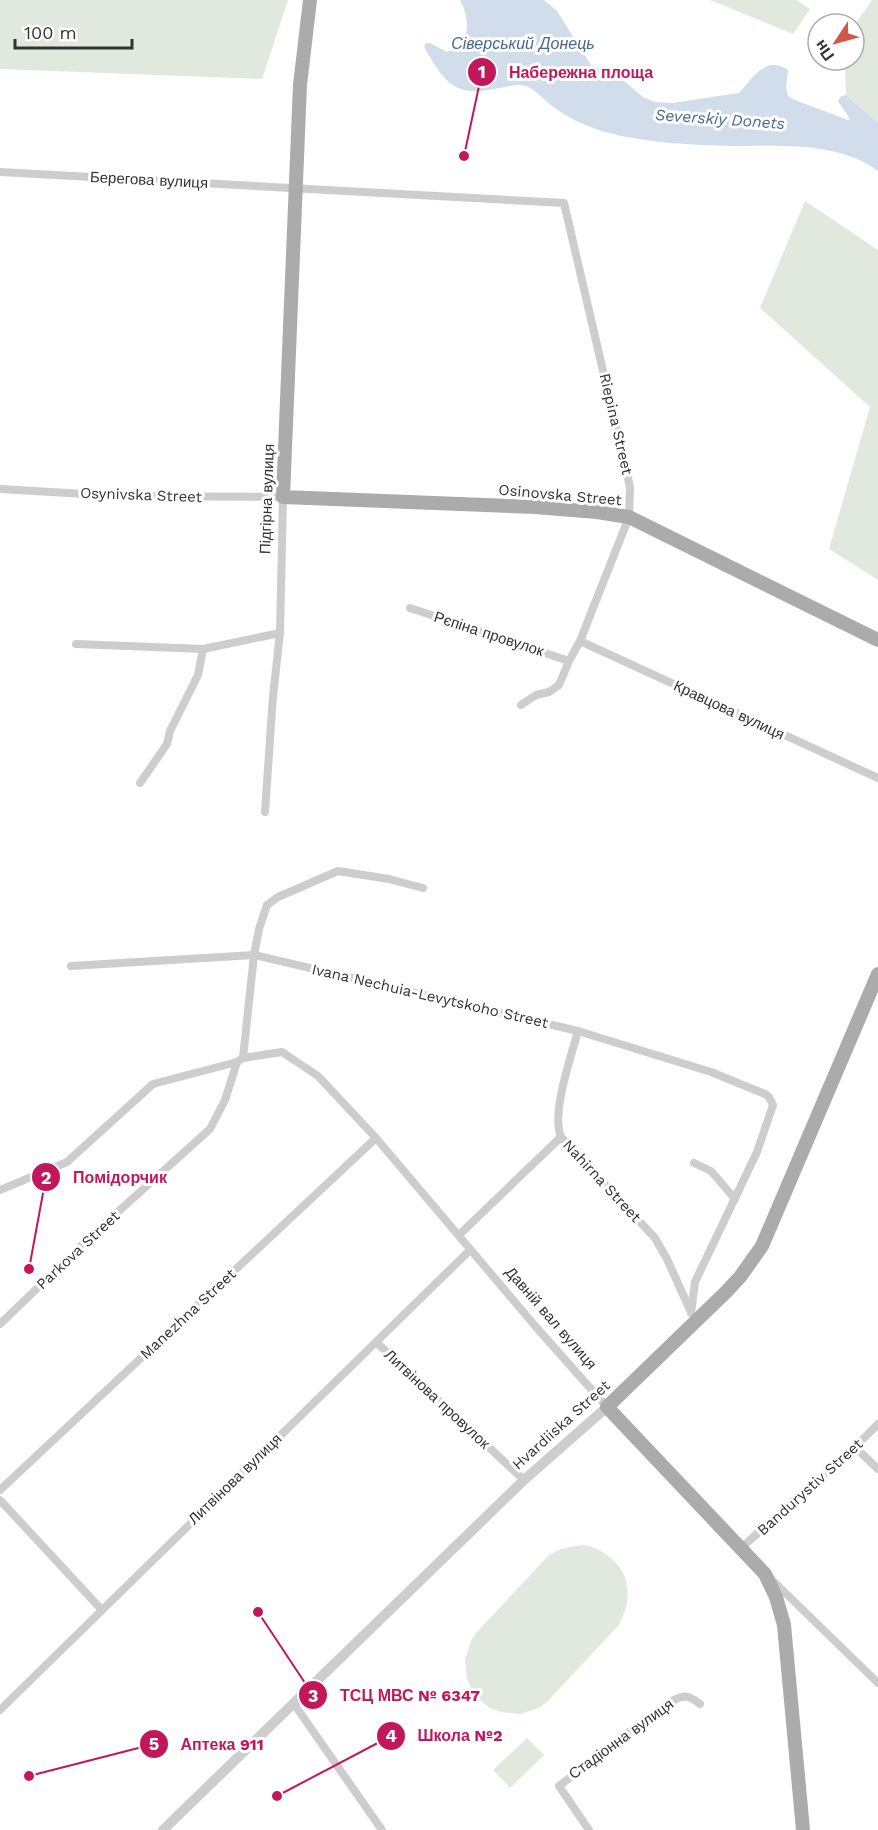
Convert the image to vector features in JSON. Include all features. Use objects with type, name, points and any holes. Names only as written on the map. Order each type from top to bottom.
[{"type":"main road","name":"Підгірна вулиця","points":[[283,497],[300,85],[310,0]]},
{"type":"main road","name":"Osinovska Street","points":[[283,497],[535,507],[628,517],[878,640]]},
{"type":"main road","name":"Hvardiiska Street","points":[[607,1407],[693,1317],[740,1277],[762,1246],[878,974]]},
{"type":"main road","name":"Давній вал вулиця","points":[[607,1407],[765,1574]]},
{"type":"main road","points":[[765,1574],[776,1597],[784,1625],[803,1830]]},
{"type":"street","name":"Берегова вулиця","points":[[0,172],[564,203]]},
{"type":"street","name":"Riepina Street","points":[[522,705],[536,695],[557,688],[580,641],[628,517],[630,487],[564,203]]},
{"type":"street","name":"Osynivska Street","points":[[0,489],[119,496],[283,497]]},
{"type":"street","name":"Підгірна вулиця","points":[[265,812],[280,633],[283,497]]},
{"type":"street","name":"Рєпіна провулок","points":[[410,608],[569,661]]},
{"type":"street","points":[[76,644],[203,648],[280,633]]},
{"type":"street","name":"Кравцова вулиця","points":[[580,641],[878,778]]},
{"type":"street","points":[[140,783],[167,744],[170,731],[198,675],[203,648]]},
{"type":"street","name":"Parkova Street","points":[[0,1324],[101,1227],[210,1129],[225,1100],[240,1060],[254,955],[259,929],[267,906],[278,897],[338,871],[389,879],[423,888]]},
{"type":"street","name":"Ivana Nechuia-Levytskoho Street","points":[[70,966],[254,955],[578,1031],[744,1084],[769,1097],[773,1106],[757,1152],[735,1199]]},
{"type":"street","name":"Nahirna Street","points":[[578,1031],[558,1112],[558,1129],[561,1137],[656,1238],[693,1317]]},
{"type":"street","name":"Давній вал вулиця","points":[[0,1190],[66,1162],[153,1084],[240,1060],[282,1052],[318,1076],[376,1138],[607,1407]]},
{"type":"street","points":[[459,1235],[561,1137]]},
{"type":"street","name":"Manezhna Street","points":[[0,1490],[376,1138]]},
{"type":"street","points":[[693,1317],[695,1282],[735,1199],[711,1171],[694,1163]]},
{"type":"street","name":"Литвінова вулиця","points":[[0,1710],[470,1250]]},
{"type":"street","name":"Литвінова провулок","points":[[376,1342],[524,1480]]},
{"type":"street","name":"Hvardiiska Street","points":[[163,1830],[524,1480],[607,1407]]},
{"type":"street","name":"Bandurystiv Street","points":[[741,1548],[878,1424]]},
{"type":"street","points":[[855,1447],[878,1469]]},
{"type":"street","points":[[0,1500],[101,1609]]},
{"type":"street","name":"Давній вал вулиця","points":[[765,1574],[878,1683]]},
{"type":"street","name":"Стадіонна вулиця","points":[[589,1830],[559,1785],[666,1704],[684,1696],[691,1697],[700,1704]]},
{"type":"street","points":[[294,1704],[382,1830]]},
{"type":"shaded area","points":[[0,0],[288,0],[262,79],[0,69]]},
{"type":"shaded area","points":[[710,0],[797,0],[810,9],[793,34]]},
{"type":"shaded area","points":[[872,0],[878,0],[878,123],[846,95],[845,72],[866,72],[866,12],[864,12]]},
{"type":"shaded area","points":[[805,201],[878,250],[878,580],[829,549],[870,407],[760,308]]},
{"type":"shaded area","points":[[585,1545],[610,1557],[619,1566],[624,1576],[627,1600],[618,1626],[539,1708],[520,1714],[492,1709],[483,1703],[467,1679],[465,1660],[471,1641],[548,1556],[565,1548]]},
{"type":"shaded area","points":[[527,1738],[544,1755],[510,1788],[493,1770]]},
{"type":"water","name":"Сіверський Донець","points":[[460,0],[544,0],[557,11],[591,65],[623,80],[643,97],[655,102],[672,103],[739,93],[760,70],[773,65],[780,66],[788,70],[786,87],[788,96],[848,120],[850,119],[838,101],[841,96],[846,95],[878,123],[878,171],[845,154],[808,147],[685,144],[609,133],[571,118],[557,110],[533,89],[523,85],[484,91],[461,89],[446,79],[424,47],[426,43],[430,43],[447,52],[461,43],[465,37],[467,23]]},
{"type":"place","name":"Набережна площа","points":[[464,156]]},
{"type":"place","name":"Помідорчик","points":[[29,1269]]},
{"type":"place","name":"ТСЦ МВС № 6347","points":[[258,1612]]},
{"type":"place","name":"Аптека 911","points":[[29,1776]]},
{"type":"place","name":"Школа №2","points":[[277,1796]]},
{"type":"water label","name":"Severskiy Donets","points":[[720,119]]}]
